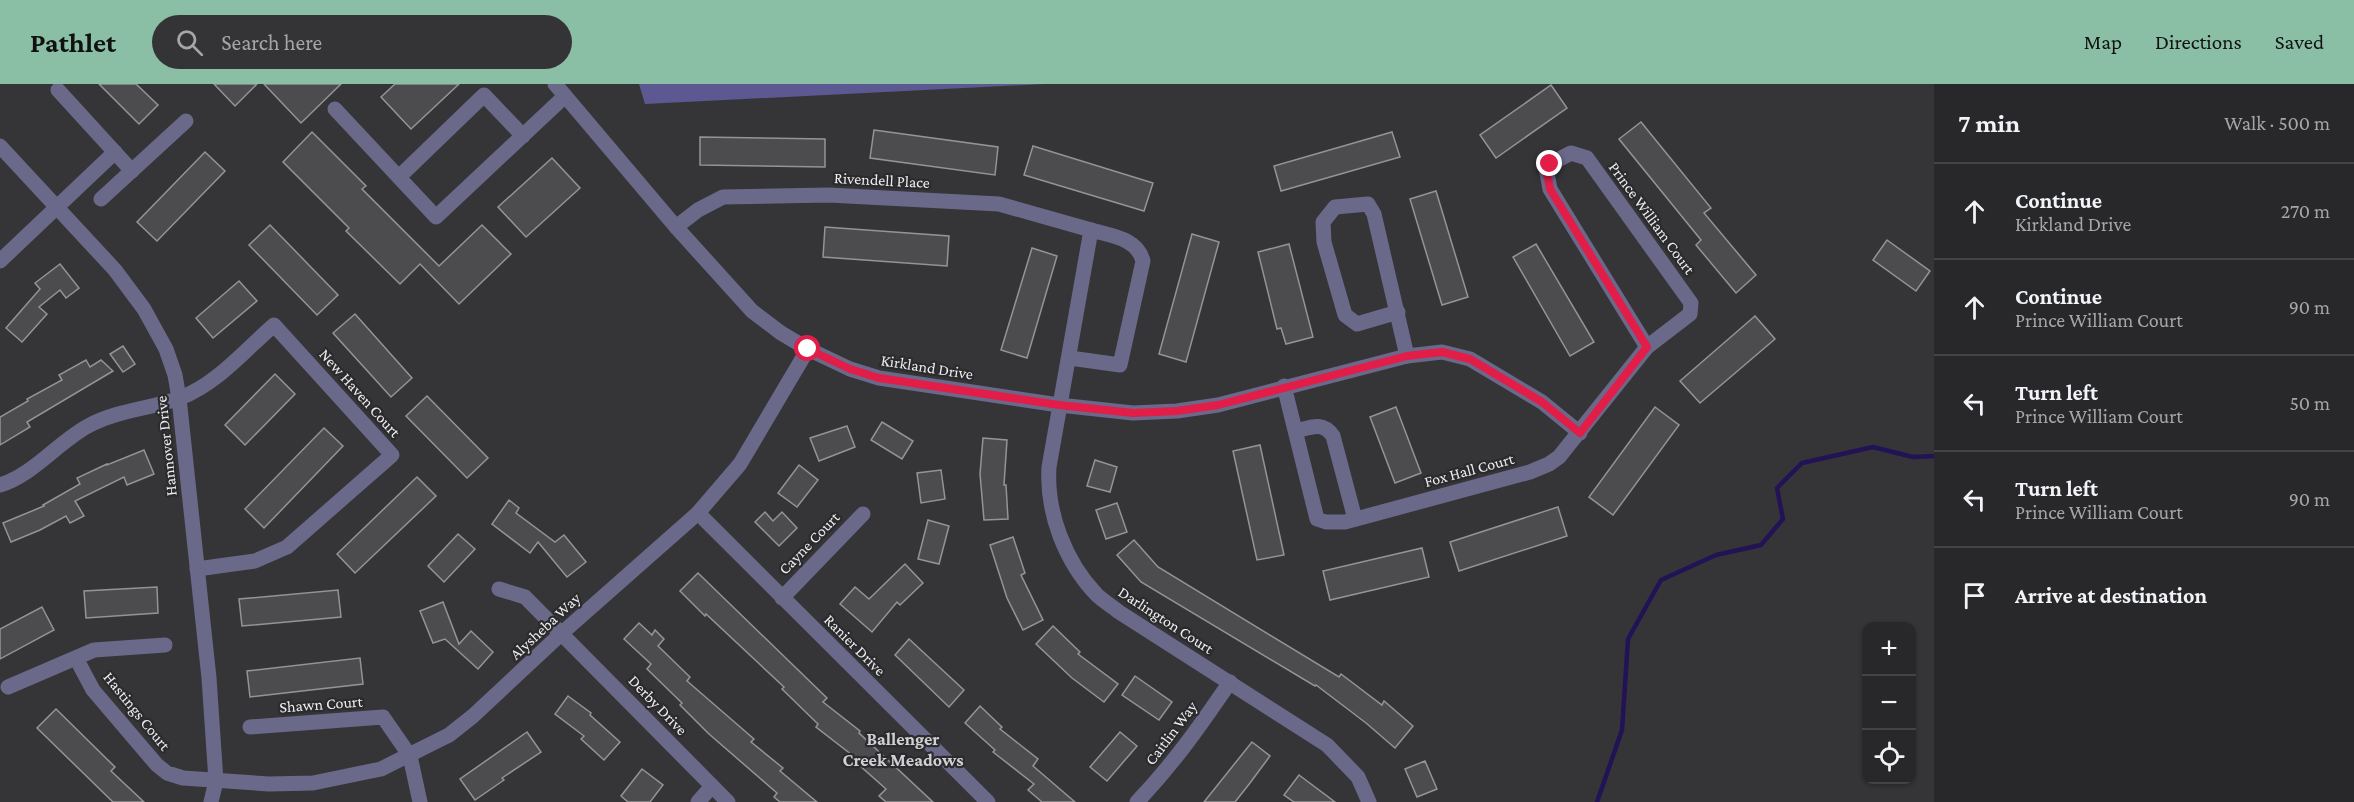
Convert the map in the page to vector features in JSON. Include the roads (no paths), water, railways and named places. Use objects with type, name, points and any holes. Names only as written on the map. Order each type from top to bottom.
[{"type":"street","name":"Kirkland Drive","points":[[555,84],[676,227],[752,311],[781,333],[808,349],[850,369],[879,378],[1059,405],[1133,413],[1177,411],[1218,405],[1284,386],[1407,356]]},
{"type":"street","points":[[58,90],[132,171]]},
{"type":"street","points":[[399,177],[484,95],[523,136]]},
{"type":"street","points":[[335,109],[436,217],[565,96]]},
{"type":"street","points":[[101,199],[186,121]]},
{"type":"street","name":"Hannover Drive","points":[[0,146],[115,270],[144,309],[166,349],[175,375],[209,678],[216,781],[212,802]]},
{"type":"street","points":[[0,261],[115,152]]},
{"type":"street","name":"Prince William Court","points":[[1580,433],[1647,347],[1690,314],[1691,303],[1587,158],[1571,153],[1550,164],[1547,173],[1550,189],[1647,347]]},
{"type":"street","name":"Rivendell Place","points":[[676,227],[698,210],[723,197],[829,195],[999,204],[1130,242],[1140,250],[1143,261],[1120,365],[1070,358]]},
{"type":"street","points":[[1398,312],[1357,324],[1345,315],[1324,242],[1323,222],[1335,207],[1368,204],[1374,214],[1398,312],[1407,356],[1442,352],[1470,359],[1542,402],[1580,433]]},
{"type":"street","points":[[1059,405],[1070,358],[1092,230]]},
{"type":"street","name":"New Haven Court","points":[[179,398],[205,386],[274,325],[392,456],[287,547],[255,561],[197,569]]},
{"type":"street","name":"Alysheba Way","points":[[216,781],[269,784],[313,783],[354,776],[381,769],[449,735],[698,513],[740,464],[808,349]]},
{"type":"street","name":"Fox Hall Court","points":[[1284,386],[1317,519],[1326,522],[1355,519],[1530,472],[1560,457],[1580,433]]},
{"type":"street","points":[[0,485],[18,477],[90,425],[120,413],[179,398]]},
{"type":"street","name":"Darlington Court","points":[[1059,405],[1048,488],[1055,521],[1065,549],[1082,576],[1097,595],[1119,612],[1328,745],[1359,777],[1369,802]]},
{"type":"street","points":[[1296,431],[1316,426],[1329,431],[1355,519]]},
{"type":"street","name":"Ranier Drive","points":[[698,513],[988,802]]},
{"type":"street","name":"Cayne Court","points":[[782,598],[863,514]]},
{"type":"street","name":"Derby Drive","points":[[499,589],[525,597],[728,802]]},
{"type":"street","name":"Hastings Court","points":[[8,687],[94,650],[165,645]]},
{"type":"street","name":"Hastings Court","points":[[76,658],[93,690],[167,773],[183,778],[216,781]]},
{"type":"street","name":"Caitlin Way","points":[[1137,802],[1188,745],[1230,682]]},
{"type":"street","name":"Shawn Court","points":[[250,727],[383,717],[410,756]]},
{"type":"street","points":[[410,756],[420,802]]},
{"type":"street","points":[[698,802],[712,786]]},
{"type":"waterway","points":[[1597,802],[1622,730],[1628,639],[1661,580],[1716,555],[1761,545],[1783,519],[1777,488],[1802,463],[1873,447],[1913,457],[1934,456]]},
{"type":"district","name":"Ballenger Creek Meadows","points":[[903,749]]}]
